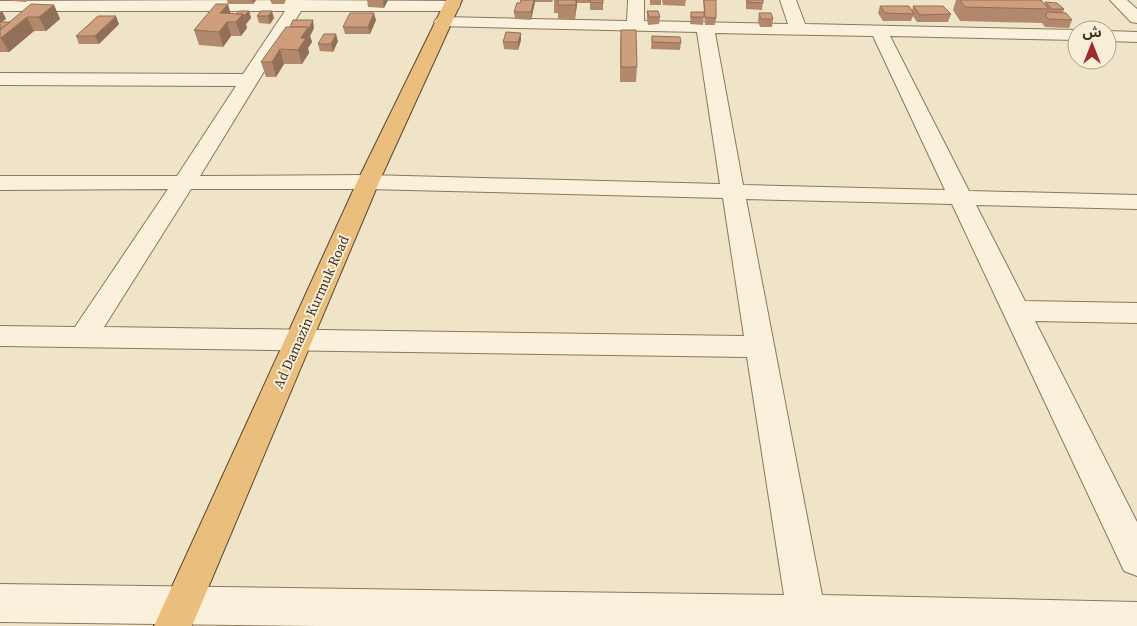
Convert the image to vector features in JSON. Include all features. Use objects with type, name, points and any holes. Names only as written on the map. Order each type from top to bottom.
[{"type":"highway","name":"Ad Damazin Kurmuk Road","points":[[178,616],[368,182],[450,9]]},
{"type":"street","points":[[635,27],[636,0]]},
{"type":"street","points":[[788,0],[799,30]]},
{"type":"street","points":[[1118,0],[1137,18]]},
{"type":"street","points":[[83,337],[184,184],[298,3]]},
{"type":"street","points":[[0,6],[298,3],[450,9],[635,27],[1067,36]]},
{"type":"street","points":[[704,28],[806,614]]},
{"type":"street","points":[[879,31],[1137,559]]},
{"type":"street","points":[[1117,36],[1137,37]]},
{"type":"street","points":[[0,79],[249,80]]},
{"type":"street","points":[[0,183],[368,182],[1137,202]]},
{"type":"street","points":[[1016,311],[1137,313]]},
{"type":"street","points":[[0,336],[760,348]]},
{"type":"street","points":[[0,603],[178,616],[806,614],[1137,622]]},
{"type":"building","points":[[521,0],[534,0],[531,12],[514,12],[517,3],[520,3]]},
{"type":"building","points":[[558,0],[576,0],[576,5],[558,5]]},
{"type":"building","points":[[590,0],[603,0],[603,3],[590,2]]},
{"type":"building","points":[[704,0],[716,0],[716,18],[705,17]]},
{"type":"building","points":[[747,0],[763,0],[763,3],[747,2]]},
{"type":"building","points":[[960,0],[1041,0],[1049,9],[965,7]]},
{"type":"building","points":[[1045,2],[1057,3],[1064,9],[1052,9]]},
{"type":"building","points":[[31,4],[54,5],[39,17],[27,17],[0,38],[0,30]]},
{"type":"building","points":[[216,4],[228,4],[220,13],[243,14],[236,22],[227,22],[219,32],[194,30]]},
{"type":"building","points":[[880,6],[909,6],[914,14],[885,13]]},
{"type":"building","points":[[913,6],[943,6],[951,14],[920,15]]},
{"type":"building","points":[[239,11],[249,11],[244,16],[243,14],[236,14]]},
{"type":"building","points":[[261,11],[272,11],[268,16],[257,16]]},
{"type":"building","points":[[647,11],[658,11],[660,17],[649,17]]},
{"type":"building","points":[[691,12],[704,12],[704,17],[691,17]]},
{"type":"building","points":[[1047,12],[1066,13],[1072,20],[1048,19],[1046,16]]},
{"type":"building","points":[[350,13],[374,13],[368,27],[343,27]]},
{"type":"building","points":[[759,13],[771,13],[773,19],[761,19]]},
{"type":"building","points":[[98,16],[116,16],[95,36],[76,36]]},
{"type":"building","points":[[293,20],[313,20],[309,29],[308,27],[290,27]]},
{"type":"building","points":[[0,22],[10,22],[0,29]]},
{"type":"building","points":[[286,27],[308,27],[301,38],[306,38],[298,50],[280,49],[272,62],[261,62]]},
{"type":"building","points":[[621,30],[636,30],[637,67],[621,67]]},
{"type":"building","points":[[506,32],[521,33],[518,42],[503,42]]},
{"type":"building","points":[[324,34],[336,34],[331,44],[318,44]]},
{"type":"building","points":[[652,36],[680,37],[681,43],[652,42]]}]
